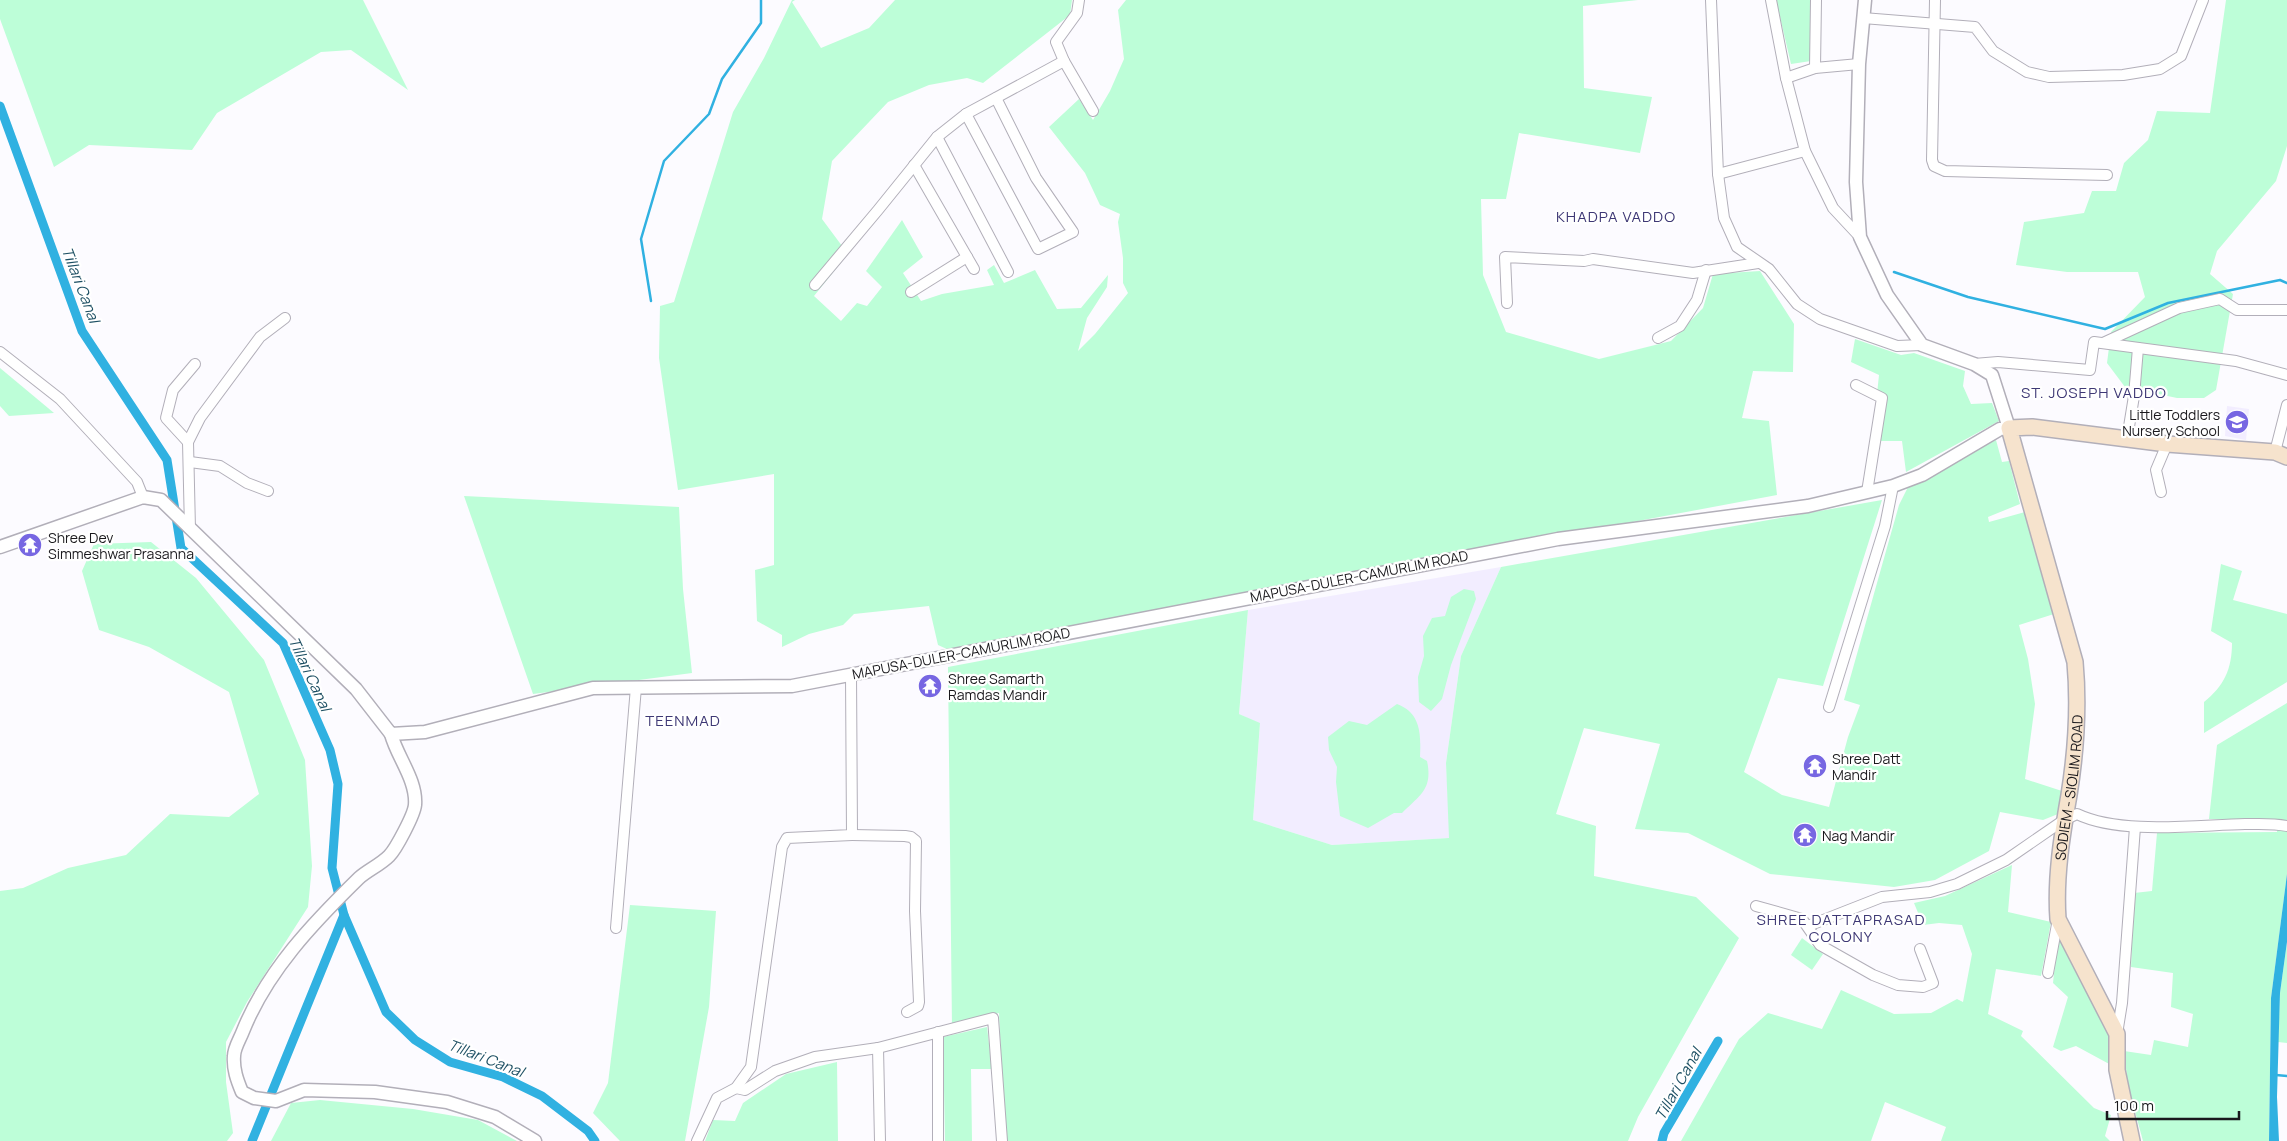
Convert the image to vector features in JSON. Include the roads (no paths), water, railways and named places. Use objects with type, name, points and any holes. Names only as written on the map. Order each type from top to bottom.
[{"type":"main road","points":[[2009,428],[2032,427],[2167,444],[2281,455]]},
{"type":"main road","name":"SODIEM - SIOLIM ROAD","points":[[2009,428],[2075,662],[2078,701],[2069,794],[2064,820],[2057,902],[2058,919],[2117,1034],[2117,1070],[2132,1141]]},
{"type":"street","points":[[1079,0],[1077,13],[1056,42],[1064,61],[1093,111]]},
{"type":"street","points":[[1711,0],[1718,174],[1724,218],[1737,247],[1768,269],[1797,304],[1820,319],[1897,346],[1922,344],[1974,364],[1992,375],[2009,428]]},
{"type":"street","points":[[1771,0],[1786,78],[1805,151],[1833,208],[1860,237],[1887,296],[1922,344]]},
{"type":"street","points":[[1815,68],[1816,0]]},
{"type":"street","points":[[1860,237],[1856,182],[1860,64],[1865,0]]},
{"type":"street","points":[[1935,0],[1932,160],[1934,166],[1945,171],[2107,175]]},
{"type":"street","points":[[1863,18],[1975,26],[1993,50],[2027,72],[2050,77],[2123,76],[2160,69],[2181,56],[2204,0]]},
{"type":"street","points":[[815,285],[937,136],[966,114],[1064,61]]},
{"type":"street","points":[[1786,78],[1815,68],[1860,64]]},
{"type":"street","points":[[966,114],[1038,249],[1072,232],[1036,178],[996,98]]},
{"type":"street","points":[[937,136],[1008,272]]},
{"type":"street","points":[[1718,174],[1805,151]]},
{"type":"street","points":[[914,165],[974,269]]},
{"type":"street","points":[[1507,304],[1505,257],[1593,259],[1693,273],[1758,263]]},
{"type":"street","points":[[910,292],[967,258]]},
{"type":"street","points":[[1658,338],[1680,326],[1697,300],[1706,270]]},
{"type":"street","points":[[2102,343],[2179,308],[2220,299],[2237,310],[2287,310]]},
{"type":"street","points":[[186,525],[190,462],[188,442],[200,418],[260,337],[285,318]]},
{"type":"street","points":[[1974,364],[1998,362],[2090,370],[2094,342],[2236,361],[2287,375]]},
{"type":"street","points":[[2126,439],[2134,396],[2138,348]]},
{"type":"street","points":[[0,352],[60,399],[137,482],[143,496]]},
{"type":"street","points":[[188,442],[166,418],[173,390],[195,364]]},
{"type":"street","points":[[1856,385],[1882,398],[1867,492]]},
{"type":"street","points":[[2281,455],[2287,405]]},
{"type":"street","name":"MAPUSA-DULER-CAMURLIM ROAD","points":[[391,734],[424,732],[593,688],[792,686],[1558,539],[1808,506],[1893,486],[1922,475],[2000,429],[2009,428]]},
{"type":"street","points":[[2161,492],[2156,470],[2167,444]]},
{"type":"street","points":[[190,462],[220,466],[247,482],[268,491]]},
{"type":"street","points":[[1829,707],[1885,526],[1893,486]]},
{"type":"street","points":[[1,544],[143,496],[161,500],[356,689],[391,734],[394,748],[410,777],[415,806],[390,855],[361,876],[332,905],[285,958],[250,1016],[234,1054],[235,1076],[242,1092],[269,1100],[304,1090],[375,1092],[447,1102],[495,1117],[535,1141]]},
{"type":"street","points":[[851,674],[852,835]]},
{"type":"street","points":[[616,928],[636,687]]},
{"type":"street","points":[[1808,926],[1882,897],[1930,892],[1957,884],[2006,860],[2064,820],[2077,814],[2090,820],[2135,827],[2283,825]]},
{"type":"street","points":[[2117,1034],[2122,1003],[2135,827]]},
{"type":"street","points":[[697,1141],[717,1098],[736,1088],[751,1066],[782,847],[787,838],[852,835],[905,836],[916,841],[914,910],[919,1002],[918,1006],[907,1012]]},
{"type":"street","points":[[1756,906],[1802,919],[1820,945],[1873,975],[1898,985],[1924,987],[1933,983],[1920,949]]},
{"type":"street","points":[[2048,973],[2058,919]]},
{"type":"street","points":[[736,1088],[745,1090],[775,1071],[815,1057],[878,1048],[993,1018],[1002,1141]]},
{"type":"street","points":[[938,1032],[938,1141]]},
{"type":"street","points":[[878,1048],[880,1141]]},
{"type":"water","points":[[2287,874],[2287,942],[2280,993],[2277,1097],[2279,1141],[2269,1141],[2271,998]]},
{"type":"waterway","points":[[651,301],[641,239],[664,161],[709,114],[722,79],[761,23],[761,0]]},
{"type":"waterway","name":"Tillari Canal","points":[[0,106],[82,331],[167,460],[181,548],[283,643],[330,750],[338,784],[332,868],[344,915],[386,1012],[415,1040],[450,1062],[503,1077],[542,1096],[588,1131],[595,1141]]},
{"type":"waterway","points":[[1894,272],[1968,297],[2105,329],[2168,303],[2280,280],[2287,283]]},
{"type":"waterway","points":[[252,1141],[344,915]]},
{"type":"waterway","name":"Tillari Canal","points":[[1662,1141],[1664,1133],[1718,1041]]},
{"type":"waterway","points":[[2276,1075],[2287,1076]]},
{"type":"place","name":"Little Toddlers Nursery School","points":[[2237,422]]},
{"type":"place","name":"Shree Dev Simmeshwar Prasanna","points":[[30,545]]},
{"type":"place","name":"Shree Samarth Ramdas Mandir","points":[[930,686]]},
{"type":"place","name":"Shree Datt Mandir","points":[[1815,766]]},
{"type":"place","name":"Nag Mandir","points":[[1805,835]]},
{"type":"district","name":"KHADPA VADDO","points":[[1616,216]]},
{"type":"district","name":"ST. JOSEPH VADDO","points":[[2094,392]]},
{"type":"district","name":"TEENMAD","points":[[683,720]]},
{"type":"district","name":"SHREE DATTAPRASAD COLONY","points":[[1841,928]]}]
